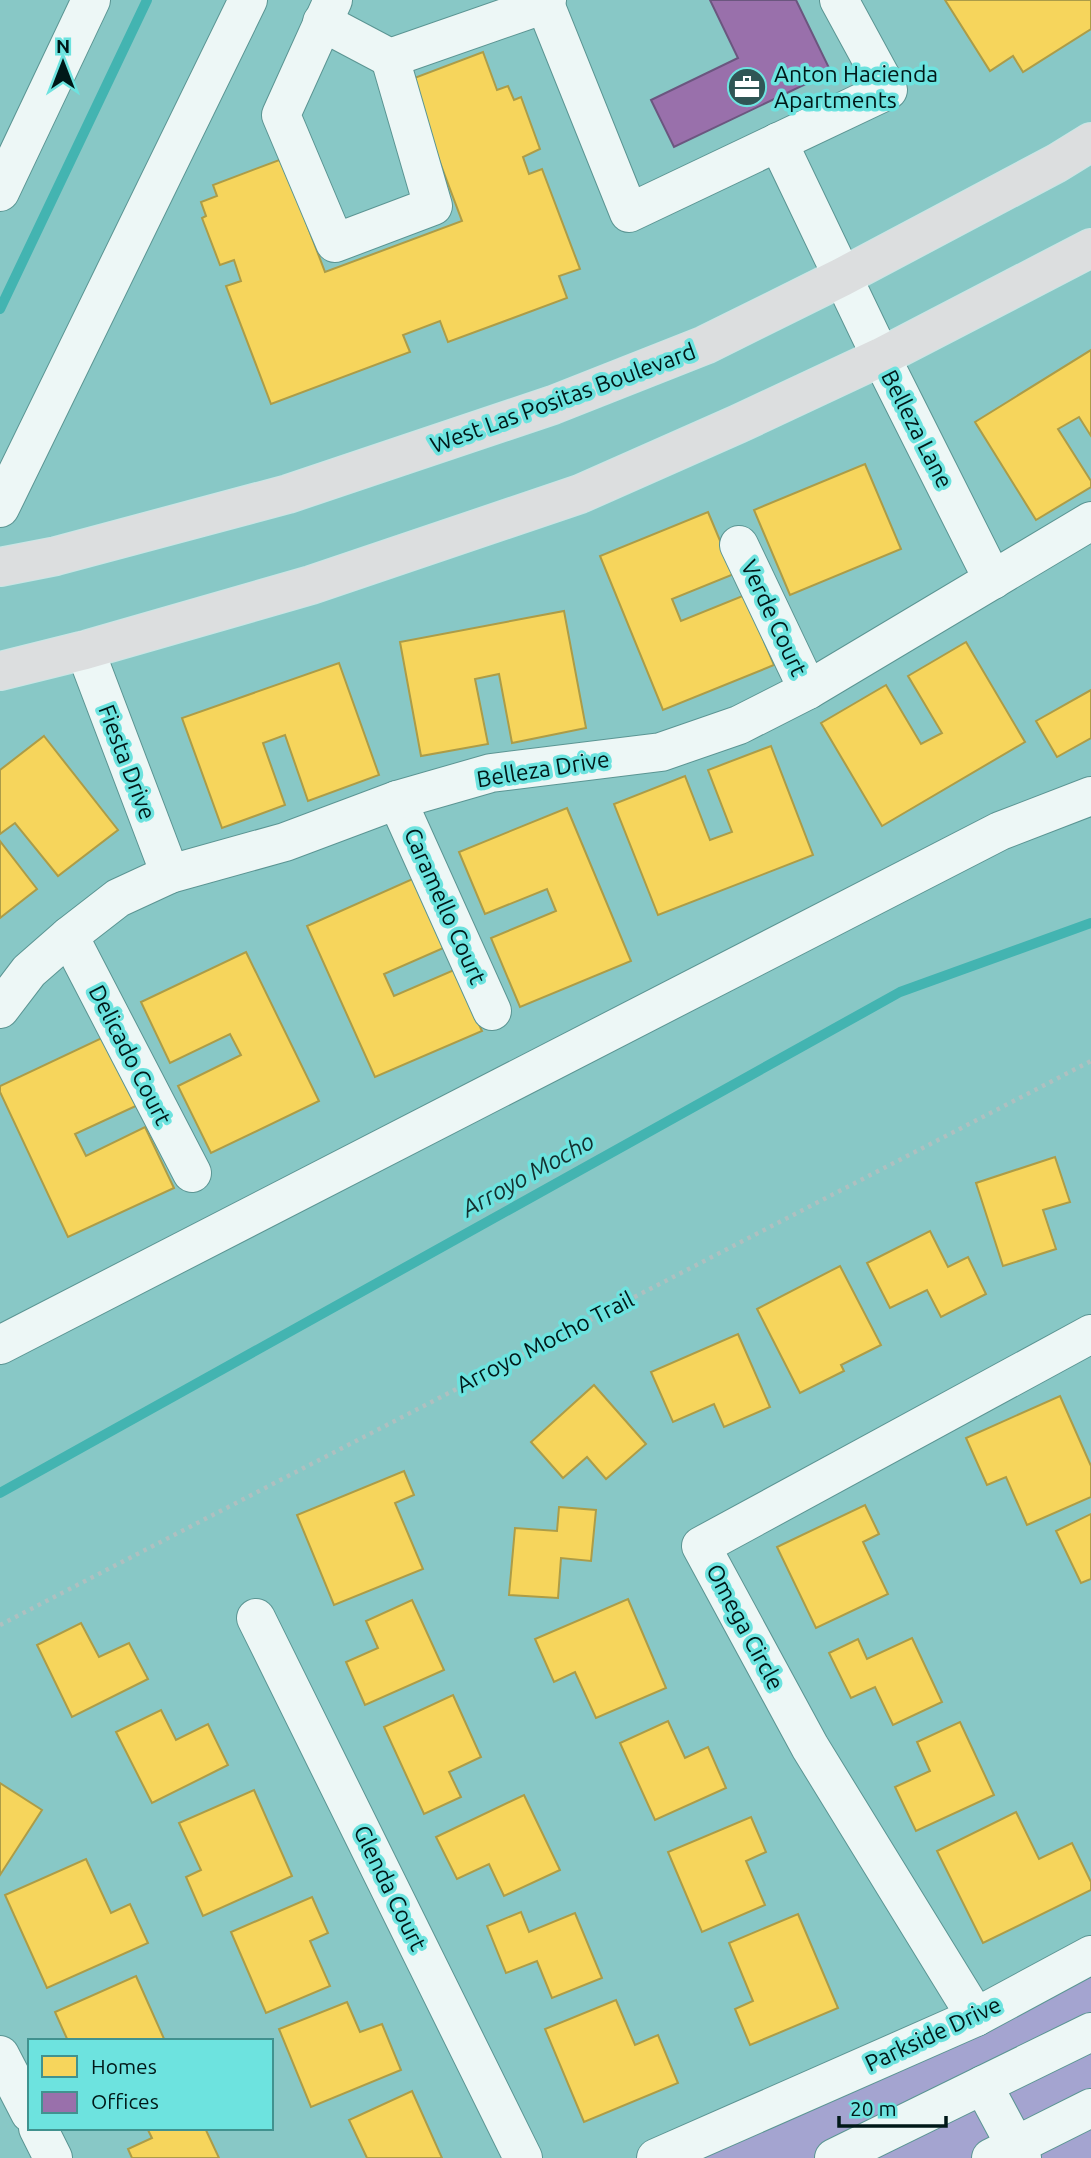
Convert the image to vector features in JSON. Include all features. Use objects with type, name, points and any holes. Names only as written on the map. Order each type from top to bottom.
[{"type":"main road","name":"West Las Positas Boulevard","points":[[0,567],[56,556],[288,494],[553,405],[705,345],[842,277],[1057,163],[1091,142]]},
{"type":"main road","points":[[0,671],[85,650],[311,585],[580,494],[881,357],[1091,248]]},
{"type":"street","points":[[0,192],[90,0]]},
{"type":"street","points":[[0,508],[248,0]]},
{"type":"street","points":[[390,58],[546,2],[629,214],[888,90],[839,0]]},
{"type":"street","points":[[327,11],[390,58],[433,206],[335,243],[281,114],[327,11]]},
{"type":"street","name":"Belleza Lane","points":[[778,142],[881,357],[993,580]]},
{"type":"street","name":"Belleza Drive","points":[[0,1009],[29,971],[69,936],[118,898],[170,874],[285,842],[397,800],[491,773],[662,752],[739,725],[808,690],[1091,521]]},
{"type":"street","name":"Verde Court","points":[[739,545],[808,690]]},
{"type":"street","name":"Fiesta Drive","points":[[85,650],[170,874]]},
{"type":"street","points":[[0,1345],[1000,831],[1091,796]]},
{"type":"street","name":"Caramello Court","points":[[397,800],[492,1011]]},
{"type":"street","name":"Delicado Court","points":[[69,936],[192,1173]]},
{"type":"street","name":"Omega Circle","points":[[976,2017],[810,1747],[701,1546],[1091,1334]]},
{"type":"street","name":"Glenda Court","points":[[256,1618],[523,2158]]},
{"type":"street","name":"Parkside Drive","points":[[656,2158],[976,2017],[1091,1955]]},
{"type":"street","points":[[834,2158],[1091,2032]]},
{"type":"street","points":[[0,2055],[28,2109]]},
{"type":"street","points":[[983,2085],[1010,2154],[1091,2108]]},
{"type":"street","points":[[39,2130],[53,2158]]},
{"type":"path","name":"Arroyo Mocho Trail","points":[[0,1625],[1091,1060]]},
{"type":"shaded area","points":[[1091,1975],[1091,2158],[696,2158]]},
{"type":"building: Homes","points":[[945,0],[1091,0],[1091,29],[1023,72],[1013,56],[990,71]]},
{"type":"building: Homes","points":[[483,52],[497,90],[508,86],[514,100],[521,97],[540,149],[523,157],[529,174],[542,169],[580,269],[559,276],[567,298],[448,342],[440,321],[403,335],[410,352],[271,404],[226,286],[241,281],[234,260],[220,265],[202,218],[206,216],[201,202],[217,196],[213,185],[282,159],[325,272],[462,221],[409,80]]},
{"type":"building: Homes","points":[[1091,350],[1091,436],[1079,417],[1058,429],[1091,481],[1091,487],[1036,520],[975,422]]},
{"type":"building: Homes","points":[[865,464],[901,549],[790,595],[754,510]]},
{"type":"building: Homes","points":[[708,512],[734,574],[672,599],[681,621],[745,595],[774,665],[663,710],[600,556]]},
{"type":"building: Homes","points":[[564,611],[586,728],[512,743],[499,674],[475,679],[488,744],[421,756],[400,642]]},
{"type":"building: Homes","points":[[966,642],[1025,742],[882,826],[821,723],[886,685],[921,744],[942,733],[908,676]]},
{"type":"building: Homes","points":[[339,663],[379,775],[308,801],[285,735],[263,743],[285,805],[222,828],[182,718]]},
{"type":"building: Homes","points":[[1091,690],[1091,738],[1057,757],[1036,721]]},
{"type":"building: Homes","points":[[44,736],[118,830],[58,876],[15,823],[0,834],[0,770]]},
{"type":"building: Homes","points":[[771,746],[813,855],[658,915],[614,804],[685,776],[710,840],[732,832],[708,770]]},
{"type":"building: Homes","points":[[567,808],[631,961],[520,1007],[491,938],[556,911],[547,889],[485,914],[459,852]]},
{"type":"building: Homes","points":[[0,841],[37,889],[0,918]]},
{"type":"building: Homes","points":[[417,877],[448,946],[384,974],[394,996],[454,970],[482,1031],[375,1077],[307,926]]},
{"type":"building: Homes","points":[[246,952],[319,1101],[211,1153],[178,1086],[241,1055],[230,1034],[170,1063],[141,1002]]},
{"type":"building: Homes","points":[[106,1036],[138,1105],[75,1134],[86,1156],[145,1127],[174,1188],[68,1237],[0,1092],[0,1086]]},
{"type":"building: Homes","points":[[1055,1157],[1070,1202],[1043,1210],[1056,1249],[1003,1266],[976,1183]]},
{"type":"building: Homes","points":[[930,1231],[948,1267],[968,1257],[986,1294],[941,1317],[927,1290],[890,1308],[867,1263]]},
{"type":"building: Homes","points":[[840,1266],[881,1345],[841,1365],[844,1371],[800,1393],[757,1309]]},
{"type":"building: Homes","points":[[738,1334],[770,1407],[724,1427],[714,1404],[673,1422],[651,1372]]},
{"type":"building: Homes","points":[[594,1385],[646,1444],[606,1479],[587,1457],[563,1478],[531,1442]]},
{"type":"building: Homes","points":[[1060,1396],[1091,1466],[1091,1497],[1027,1525],[1006,1477],[987,1485],[966,1438]]},
{"type":"building: Homes","points":[[404,1471],[414,1495],[395,1503],[423,1569],[334,1605],[297,1515]]},
{"type":"building: Homes","points":[[865,1505],[879,1534],[863,1542],[888,1594],[816,1628],[777,1547]]},
{"type":"building: Homes","points":[[559,1507],[596,1510],[591,1561],[561,1558],[558,1598],[509,1595],[515,1528],[557,1531]]},
{"type":"building: Homes","points":[[1091,1514],[1091,1579],[1081,1583],[1056,1531]]},
{"type":"building: Homes","points":[[628,1599],[666,1688],[596,1718],[575,1672],[554,1682],[535,1639]]},
{"type":"building: Homes","points":[[412,1600],[444,1670],[365,1705],[346,1662],[378,1648],[366,1621]]},
{"type":"building: Homes","points":[[81,1623],[99,1657],[129,1643],[148,1679],[72,1717],[37,1645]]},
{"type":"building: Homes","points":[[912,1638],[942,1702],[893,1725],[875,1687],[851,1698],[829,1653],[858,1639],[867,1659]]},
{"type":"building: Homes","points":[[453,1695],[481,1757],[449,1772],[461,1797],[424,1814],[384,1727]]},
{"type":"building: Homes","points":[[161,1710],[176,1740],[208,1724],[228,1765],[152,1803],[116,1732]]},
{"type":"building: Homes","points":[[668,1721],[685,1758],[708,1747],[726,1788],[655,1820],[620,1743]]},
{"type":"building: Homes","points":[[960,1722],[994,1795],[916,1831],[895,1787],[930,1771],[917,1742]]},
{"type":"building: Homes","points":[[0,1783],[42,1810],[0,1875]]},
{"type":"building: Homes","points":[[254,1790],[292,1876],[203,1916],[186,1877],[201,1870],[179,1823]]},
{"type":"building: Homes","points":[[524,1795],[560,1870],[504,1896],[489,1864],[457,1879],[436,1837]]},
{"type":"building: Homes","points":[[1016,1812],[1039,1859],[1072,1843],[1091,1882],[1091,1890],[983,1943],[937,1851]]},
{"type":"building: Homes","points":[[751,1817],[766,1852],[746,1861],[765,1905],[702,1932],[668,1852]]},
{"type":"building: Homes","points":[[86,1859],[111,1913],[130,1904],[148,1943],[47,1988],[5,1895]]},
{"type":"building: Homes","points":[[312,1897],[328,1933],[310,1941],[330,1986],[266,2013],[231,1932]]},
{"type":"building: Homes","points":[[521,1912],[529,1932],[575,1913],[602,1978],[552,1998],[537,1961],[506,1973],[487,1926]]},
{"type":"building: Homes","points":[[798,1914],[838,2008],[750,2045],[735,2009],[753,2001],[729,1943]]},
{"type":"building: Homes","points":[[136,1976],[164,2039],[67,2039],[55,2012]]},
{"type":"building: Homes","points":[[616,2000],[635,2045],[658,2035],[678,2083],[584,2122],[545,2029]]},
{"type":"building: Homes","points":[[347,2002],[360,2032],[382,2024],[401,2070],[311,2107],[279,2029]]},
{"type":"building: Homes","points":[[412,2091],[442,2158],[367,2158],[349,2120]]},
{"type":"building: Homes","points":[[148,2130],[206,2130],[219,2158],[132,2158],[128,2149],[152,2138]]},
{"type":"building: Offices","points":[[710,0],[796,0],[831,72],[674,147],[651,100],[738,58]]},
{"type":"waterway","points":[[0,309],[147,0]]},
{"type":"waterway","name":"Arroyo Mocho","points":[[0,1493],[900,992],[1091,923]]},
{"type":"place","name":"Anton Hacienda Apartments","points":[[747,87]]}]
